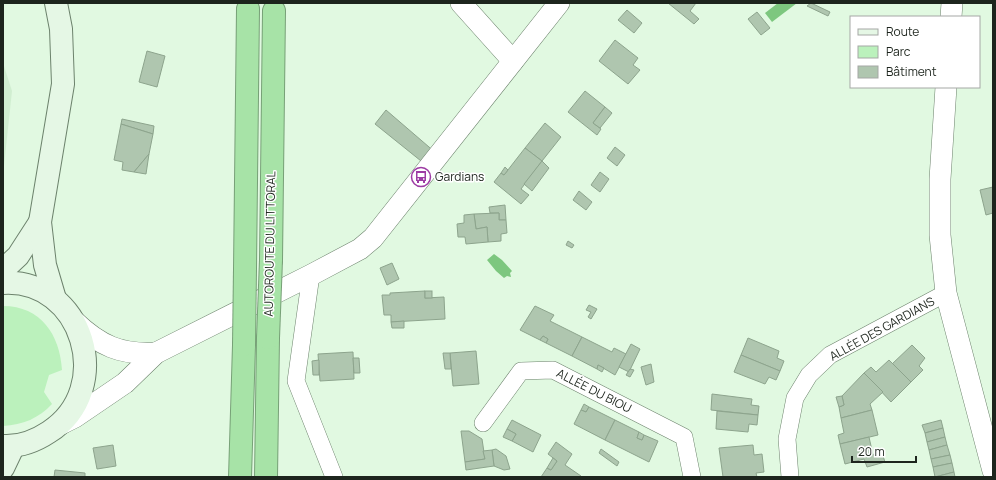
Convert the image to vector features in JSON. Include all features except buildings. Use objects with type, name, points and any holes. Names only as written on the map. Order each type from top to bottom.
[{"type":"highway","name":"AUTOROUTE DU LITTORAL","points":[[240,477],[244,345],[248,9]]},
{"type":"highway","name":"AUTOROUTE DU LITTORAL","points":[[266,477],[268,338],[271,260],[274,11]]},
{"type":"main road","points":[[55,299],[44,265],[40,222],[63,84],[61,29],[56,3]]},
{"type":"main road","points":[[3,270],[18,256],[40,222]]},
{"type":"main road","points":[[3,284],[15,283],[37,289],[55,299],[74,321],[86,352],[84,384],[76,404],[61,424],[35,441],[8,446],[3,468]]},
{"type":"street","points":[[461,3],[513,61]]},
{"type":"street","points":[[61,424],[85,411],[125,383],[156,352],[360,249],[373,238],[559,3]]},
{"type":"street","points":[[951,16],[952,3]]},
{"type":"street","points":[[946,88],[940,179],[940,236],[946,293],[993,471]]},
{"type":"street","points":[[311,275],[296,381],[334,477]]},
{"type":"street","name":"ALLÉE DES GARDIANS","points":[[790,477],[787,440],[795,398],[809,375],[830,356],[946,293]]},
{"type":"street","points":[[74,321],[87,334],[107,346],[128,352],[156,352]]},
{"type":"street","name":"ALLÉE DU BIOU","points":[[483,422],[521,371],[553,370],[684,437],[692,477]]},
{"type":"shaded area","points":[[778,3],[797,3],[772,22],[765,13]]},
{"type":"shaded area","points":[[3,63],[12,91],[3,175]]},
{"type":"shaded area","points":[[494,254],[512,271],[510,273],[511,277],[507,276],[504,278],[487,260]]},
{"type":"green space","points":[[3,306],[16,307],[28,311],[38,317],[46,325],[57,345],[62,370],[49,375],[44,392],[52,404],[47,409],[30,420],[3,426]]},
{"type":"place","name":"Gardians","points":[[421,177]]}]
